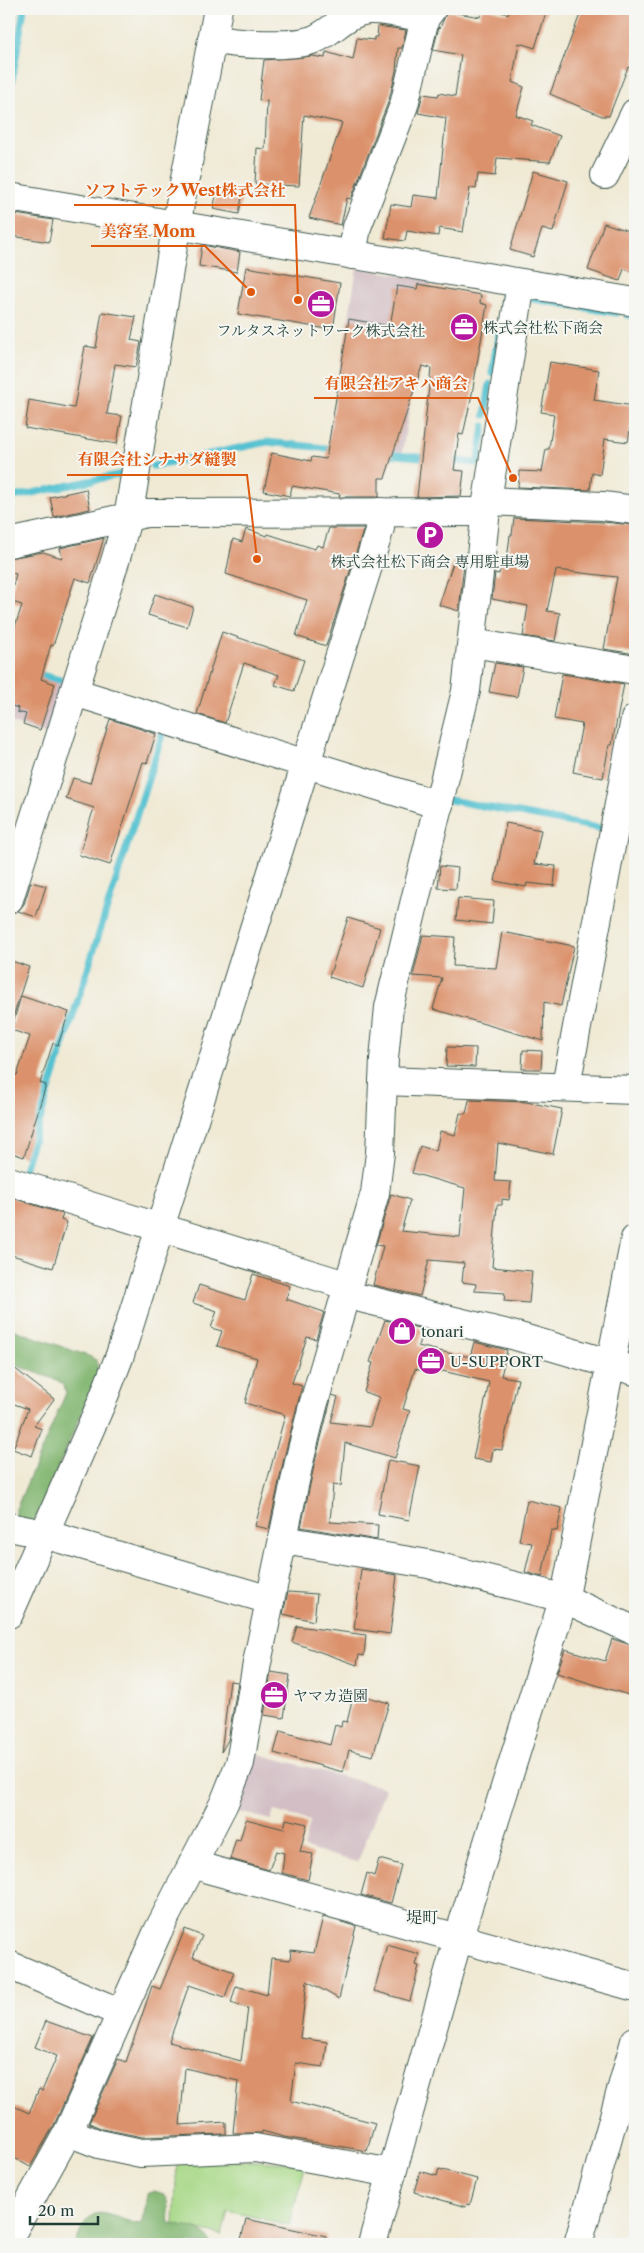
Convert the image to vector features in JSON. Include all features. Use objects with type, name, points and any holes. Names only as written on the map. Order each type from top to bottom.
[{"type":"street","points":[[9,898],[127,518],[176,225],[218,9]]},
{"type":"street","points":[[212,39],[226,42],[304,43],[322,36],[350,16],[368,10],[429,14],[404,105],[357,227],[352,255]]},
{"type":"street","points":[[605,175],[635,113]]},
{"type":"street","points":[[9,197],[635,302]]},
{"type":"street","points":[[9,2238],[68,2132],[158,1931],[224,1804],[240,1764],[256,1663],[311,1415],[375,1193],[380,1152],[386,1033],[391,999],[462,713],[472,643],[487,506],[521,283]]},
{"type":"street","points":[[9,544],[146,513],[380,512],[487,506],[603,506],[635,510]]},
{"type":"street","points":[[9,1614],[111,1379],[380,528],[380,512]]},
{"type":"street","points":[[472,643],[635,670]]},
{"type":"street","points":[[74,692],[439,805]]},
{"type":"street","points":[[567,1087],[635,719]]},
{"type":"street","points":[[383,1081],[635,1090]]},
{"type":"street","points":[[9,1181],[339,1283],[356,1297],[516,1336],[623,1367]]},
{"type":"street","points":[[372,2244],[458,1939],[563,1598],[623,1367],[635,1239]]},
{"type":"street","points":[[9,1527],[44,1534],[270,1600]]},
{"type":"street","points":[[282,1540],[428,1564],[563,1598],[635,1631]]},
{"type":"street","points":[[194,1861],[208,1869],[635,1987]]},
{"type":"street","points":[[9,1965],[121,2013]]},
{"type":"street","points":[[578,2244],[635,2041]]},
{"type":"street","points":[[68,2132],[120,2150],[141,2153],[180,2153],[255,2148],[392,2173]]},
{"type":"shaded area","points":[[357,268],[431,280],[402,452],[328,444]]},
{"type":"shaded area","points":[[9,666],[64,684],[48,735],[9,722]]},
{"type":"shaded area","points":[[251,1752],[385,1788],[358,1862],[304,1848],[310,1821],[274,1811],[271,1820],[231,1810]]},
{"type":"green space","points":[[9,1328],[91,1357],[97,1361],[98,1375],[36,1518],[30,1524],[16,1517],[16,1509],[66,1393],[64,1385],[57,1380],[9,1363]]},
{"type":"green space","points":[[220,2159],[306,2164],[289,2225],[228,2211],[222,2235],[174,2225],[177,2161]]},
{"type":"green space","points":[[153,2191],[167,2198],[170,2223],[200,2231],[208,2238],[210,2244],[76,2244],[87,2220],[93,2215],[100,2213],[108,2214],[139,2224],[143,2222],[147,2194]]},
{"type":"building","points":[[482,9],[490,9],[508,14],[509,9],[547,9],[535,48],[519,43],[512,82],[524,87],[516,115],[533,121],[531,125],[560,136],[550,162],[497,158],[495,176],[478,174],[476,189],[470,188],[463,232],[439,228],[438,236],[407,231],[405,241],[385,238],[391,204],[411,207],[413,195],[438,198],[446,118],[418,113],[423,94],[438,96],[439,93],[455,96],[461,55],[433,50],[439,27],[447,11],[480,17]]},
{"type":"building","points":[[582,9],[621,9],[635,15],[635,70],[628,67],[609,116],[602,116],[550,94]]},
{"type":"building","points":[[378,26],[406,30],[402,48],[398,48],[396,71],[389,100],[351,199],[347,198],[341,225],[309,218],[342,123],[304,115],[299,186],[255,184],[257,148],[265,149],[267,101],[259,100],[264,60],[312,56],[325,58],[326,52],[353,60],[357,38],[374,40],[374,37],[377,37]]},
{"type":"building","points":[[533,171],[568,181],[553,232],[542,229],[533,257],[510,250]]},
{"type":"building","points":[[217,192],[242,197],[239,214],[213,209]]},
{"type":"building","points":[[15,214],[53,220],[49,242],[12,236]]},
{"type":"building","points":[[604,223],[635,233],[635,273],[624,269],[620,281],[588,270]]},
{"type":"building","points":[[202,245],[240,252],[237,272],[199,266]]},
{"type":"building","points":[[246,267],[340,283],[333,330],[238,314]]},
{"type":"building","points":[[418,284],[481,295],[480,303],[487,305],[472,394],[463,435],[459,434],[454,470],[464,471],[461,496],[417,497],[431,368],[422,366],[385,478],[379,478],[379,497],[339,497],[340,494],[292,486],[290,496],[264,491],[272,453],[311,461],[312,457],[326,459],[349,319],[390,326],[397,286],[417,289]]},
{"type":"building","points":[[102,312],[136,317],[131,340],[141,342],[136,367],[115,364],[107,414],[122,416],[117,444],[25,428],[29,400],[74,408],[85,346],[96,348]]},
{"type":"building","points":[[550,362],[599,370],[594,400],[634,406],[628,442],[605,439],[600,475],[592,473],[590,490],[518,487],[519,471],[542,472],[546,449],[549,449],[554,414],[541,412]]},
{"type":"building","points":[[86,489],[90,509],[54,517],[50,497]]},
{"type":"building","points":[[514,518],[635,525],[635,654],[604,649],[617,577],[556,570],[547,611],[560,613],[555,641],[523,636],[528,606],[492,599],[495,573],[499,574],[502,559],[507,560]]},
{"type":"building","points":[[329,528],[364,528],[326,646],[296,636],[307,600],[226,574],[233,539],[242,542],[246,529],[315,549],[317,545],[323,547]]},
{"type":"building","points":[[104,538],[90,583],[75,578],[53,646],[51,645],[41,679],[55,684],[40,730],[23,724],[26,714],[17,712],[18,708],[9,705],[9,645],[22,605],[9,601],[16,574],[9,572],[9,558],[43,552],[62,558],[60,548]]},
{"type":"building","points":[[454,560],[464,563],[459,611],[439,605]]},
{"type":"building","points":[[155,594],[193,607],[187,627],[148,615]]},
{"type":"building","points":[[222,632],[304,660],[294,691],[275,685],[279,675],[244,663],[225,723],[197,714]]},
{"type":"building","points":[[495,663],[523,667],[517,697],[489,692]]},
{"type":"building","points":[[562,674],[624,684],[612,745],[609,745],[603,778],[573,772],[582,724],[554,719]]},
{"type":"building","points":[[110,719],[156,734],[147,763],[143,762],[110,865],[79,855],[94,808],[66,799],[73,778],[90,783]]},
{"type":"building","points":[[506,823],[541,830],[534,864],[556,866],[554,886],[527,883],[526,887],[495,881]]},
{"type":"building","points":[[440,866],[458,868],[456,889],[438,888]]},
{"type":"building","points":[[31,882],[46,886],[36,917],[18,911],[24,904]]},
{"type":"building","points":[[458,898],[494,901],[492,924],[456,920]]},
{"type":"building","points":[[348,918],[380,928],[363,988],[329,977]]},
{"type":"building","points":[[502,932],[574,946],[561,1006],[544,1002],[543,1041],[433,1009],[442,978],[413,976],[423,935],[455,937],[453,966],[496,968]]},
{"type":"building","points":[[9,960],[29,967],[13,1017],[9,1017]]},
{"type":"building","points":[[21,996],[69,1012],[58,1045],[53,1043],[40,1083],[46,1085],[24,1157],[9,1152],[9,1073],[17,1075],[30,1036],[11,1030]]},
{"type":"building","points":[[447,1047],[476,1048],[475,1067],[446,1066]]},
{"type":"building","points":[[523,1050],[542,1051],[541,1069],[522,1069]]},
{"type":"building","points":[[469,1100],[526,1102],[562,1109],[553,1154],[498,1143],[495,1181],[511,1182],[509,1200],[502,1199],[502,1205],[497,1205],[492,1267],[532,1271],[529,1303],[504,1301],[505,1293],[475,1291],[476,1284],[462,1282],[464,1263],[429,1260],[420,1296],[373,1285],[383,1246],[376,1245],[391,1194],[410,1200],[401,1231],[460,1237],[465,1188],[412,1173],[420,1146],[436,1151],[440,1131],[455,1135],[460,1113],[466,1114]]},
{"type":"building","points":[[9,1197],[63,1214],[61,1220],[67,1222],[53,1268],[9,1254]]},
{"type":"building","points":[[253,1274],[290,1286],[286,1299],[324,1312],[316,1339],[307,1337],[292,1383],[302,1386],[269,1529],[255,1526],[285,1415],[245,1403],[257,1358],[217,1346],[222,1331],[211,1328],[217,1311],[193,1303],[199,1285],[245,1300]]},
{"type":"building","points":[[385,1320],[423,1329],[418,1346],[470,1357],[474,1342],[507,1350],[501,1376],[518,1379],[502,1450],[493,1449],[491,1462],[473,1459],[489,1382],[438,1370],[437,1374],[415,1369],[403,1409],[410,1411],[395,1458],[345,1443],[341,1486],[333,1485],[330,1522],[378,1525],[377,1540],[301,1527],[332,1395],[338,1397],[331,1422],[370,1427],[379,1397],[364,1392],[373,1363],[370,1362]]},
{"type":"building","points":[[9,1364],[54,1399],[34,1426],[42,1429],[32,1456],[13,1449],[28,1409],[9,1402]]},
{"type":"building","points":[[388,1460],[420,1466],[409,1520],[378,1514]]},
{"type":"building","points":[[527,1500],[562,1508],[557,1531],[551,1530],[542,1577],[525,1572],[532,1543],[519,1541]]},
{"type":"building","points":[[361,1569],[397,1575],[390,1634],[354,1629]]},
{"type":"building","points":[[288,1592],[317,1594],[314,1621],[283,1614]]},
{"type":"building","points":[[297,1626],[366,1635],[364,1656],[359,1655],[357,1665],[292,1642]]},
{"type":"building","points":[[612,1639],[635,1646],[635,1697],[557,1673],[565,1649],[605,1661]]},
{"type":"building","points":[[271,1672],[290,1675],[284,1718],[264,1715]]},
{"type":"building","points":[[230,1681],[238,1682],[228,1740],[221,1752]]},
{"type":"building","points":[[354,1693],[389,1703],[373,1756],[349,1750],[343,1772],[274,1753],[280,1731],[330,1745],[335,1725],[341,1727],[342,1721],[347,1722]]},
{"type":"building","points":[[246,1819],[284,1829],[286,1819],[307,1824],[300,1852],[313,1854],[308,1880],[282,1873],[284,1853],[276,1851],[269,1870],[230,1859],[236,1839],[240,1840]]},
{"type":"building","points":[[379,1859],[401,1865],[391,1903],[361,1895],[367,1873],[374,1876]]},
{"type":"building","points":[[323,1917],[356,1926],[339,1999],[307,1981],[300,2038],[327,2042],[325,2059],[323,2067],[296,2063],[291,2101],[375,2123],[367,2151],[284,2137],[262,2131],[262,2133],[233,2133],[238,2081],[185,2068],[180,2125],[226,2122],[226,2134],[142,2137],[103,2129],[89,2123],[118,2059],[126,2062],[152,1986],[160,1989],[185,1929],[202,1936],[193,1957],[234,1972],[225,1997],[189,1985],[169,2042],[241,2061],[248,2008],[231,2003],[236,1986],[267,1995],[271,1958],[290,1960],[291,1950],[314,1953]]},
{"type":"building","points":[[387,1945],[419,1954],[416,1965],[419,1966],[410,2001],[374,1991]]},
{"type":"building","points":[[46,2021],[93,2038],[54,2125],[30,2167],[9,2155],[9,2104],[29,2113],[39,2089],[42,2091],[57,2056],[35,2047]]},
{"type":"building","points":[[439,2169],[477,2179],[470,2205],[467,2204],[466,2207],[414,2192],[420,2171],[437,2176]]},
{"type":"building","points":[[246,2219],[326,2236],[325,2244],[240,2244]]},
{"type":"waterway","points":[[9,98],[24,9]]},
{"type":"waterway","points":[[503,306],[504,296]]},
{"type":"waterway","points":[[533,299],[617,313]]},
{"type":"waterway","points":[[627,315],[635,316]]},
{"type":"waterway","points":[[492,373],[501,318]]},
{"type":"waterway","points":[[485,415],[490,384]]},
{"type":"waterway","points":[[448,460],[478,463],[484,426]]},
{"type":"waterway","points":[[153,466],[267,442],[335,449]]},
{"type":"waterway","points":[[386,454],[430,458]]},
{"type":"waterway","points":[[9,498],[122,474]]},
{"type":"waterway","points":[[34,673],[60,680]]},
{"type":"waterway","points":[[23,1173],[165,726]]},
{"type":"waterway","points":[[450,800],[609,830]]},
{"type":"waterway","points":[[619,832],[635,836]]},
{"type":"waterway","points":[[632,1323],[635,1309]]},
{"type":"place","name":"美容室 Mom","points":[[251,292]]},
{"type":"place","name":"ソフトテックWest株式会社","points":[[298,300]]},
{"type":"place","name":"フルタスネットワーク株式会社","points":[[321,304]]},
{"type":"place","name":"株式会社松下商会","points":[[464,327]]},
{"type":"place","name":"有限会社アキハ商会","points":[[513,478]]},
{"type":"place","name":"株式会社松下商会 専用駐車場","points":[[430,535]]},
{"type":"place","name":"有限会社シナサダ縫製","points":[[257,559]]},
{"type":"place","name":"tonari","points":[[402,1331]]},
{"type":"place","name":"U-SUPPORT","points":[[431,1361]]},
{"type":"place","name":"ヤマカ造園","points":[[274,1695]]},
{"type":"district","name":"堤町","points":[[422,1917]]}]
